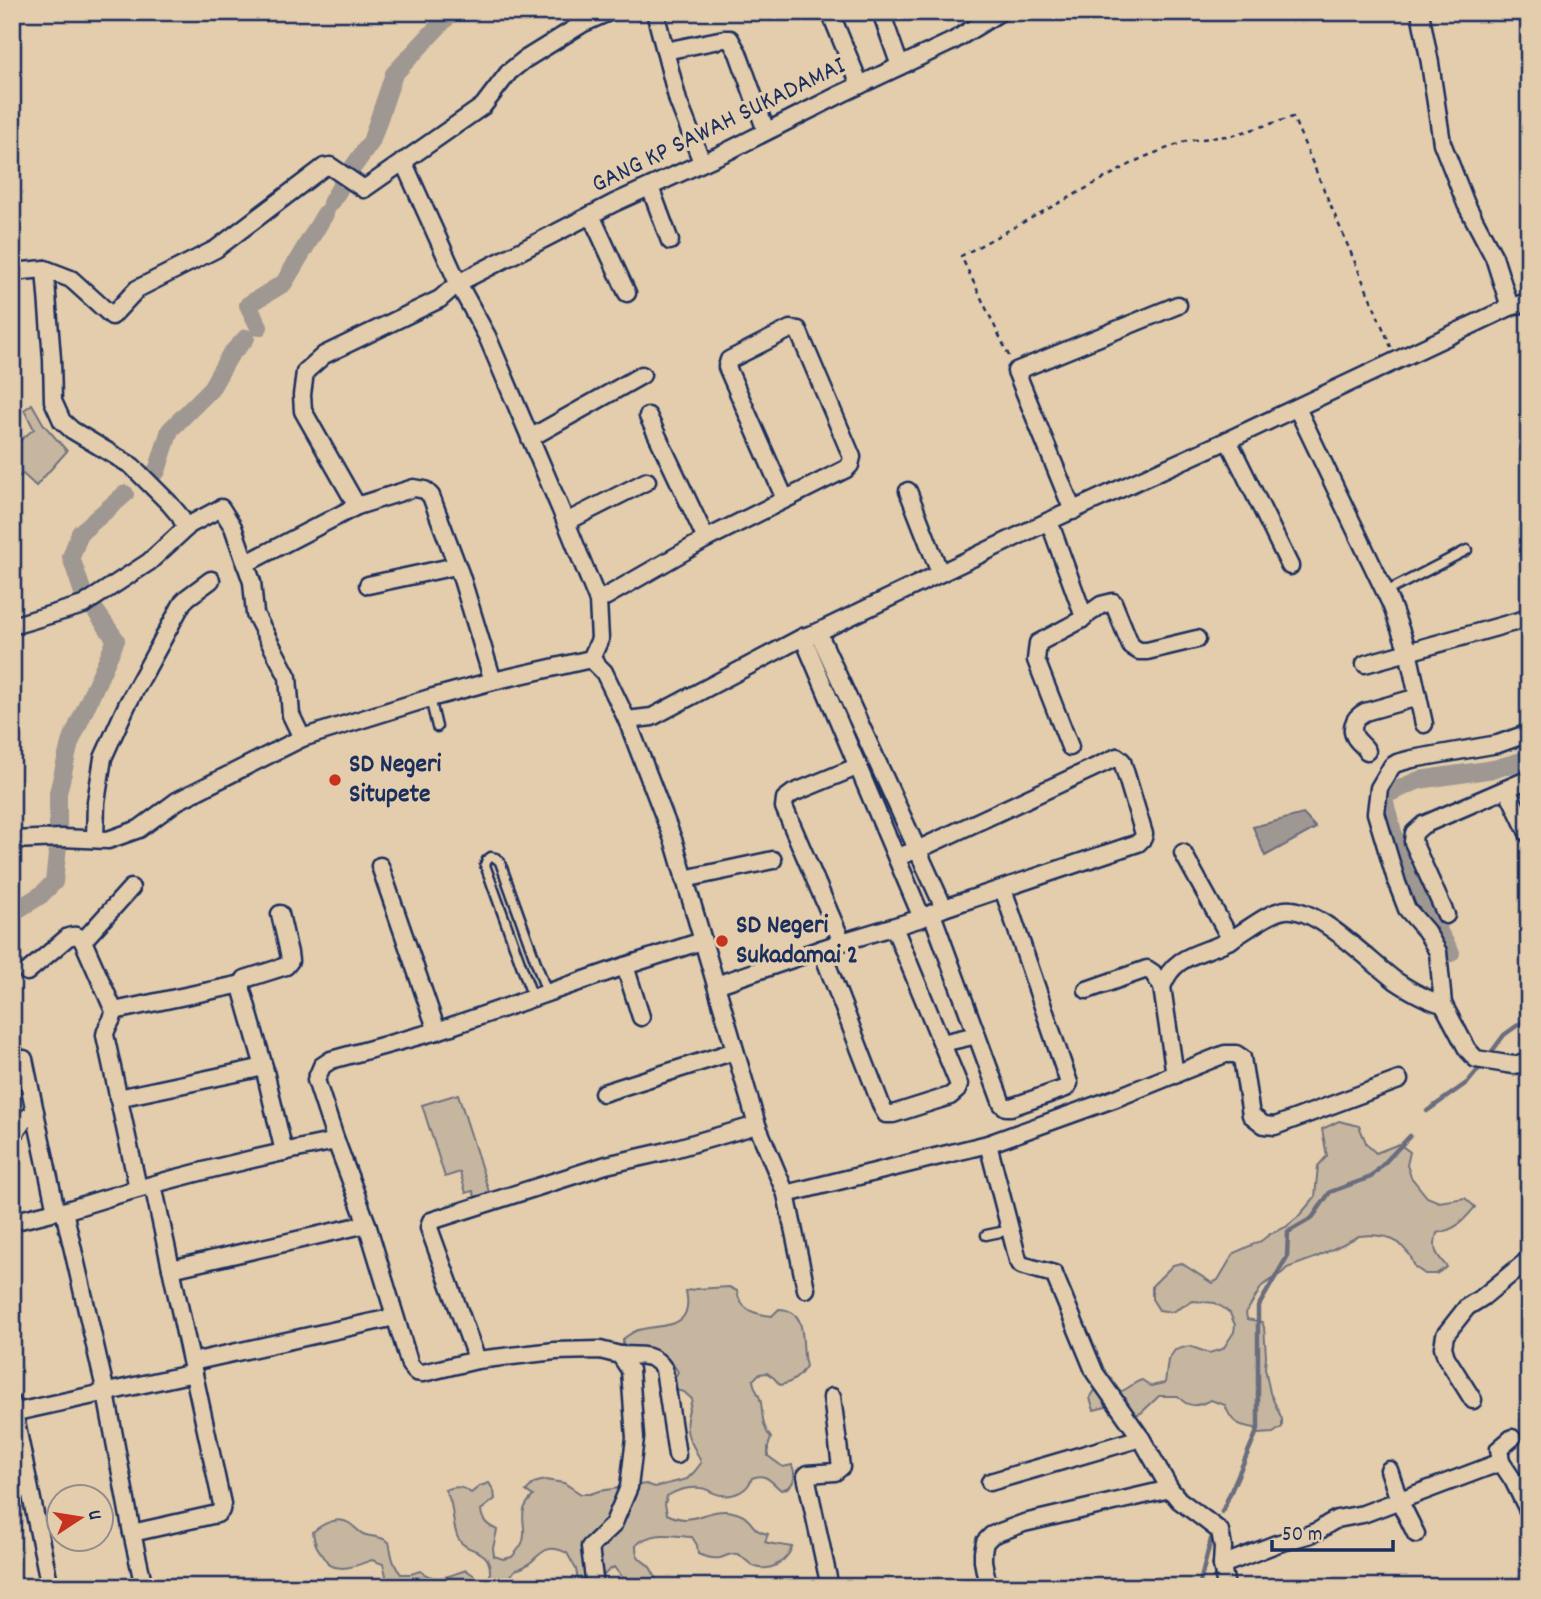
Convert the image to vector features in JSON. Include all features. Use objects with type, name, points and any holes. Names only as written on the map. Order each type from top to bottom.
[{"type":"street","points":[[12,272],[45,270],[71,279],[112,316],[137,289],[216,249],[324,167],[330,166],[364,189],[482,106],[509,72],[524,60],[582,24],[609,12]]},
{"type":"street","points":[[655,12],[678,101],[702,162]]},
{"type":"street","points":[[830,12],[860,85]]},
{"type":"street","points":[[881,12],[900,66]]},
{"type":"street","name":"GANG KP SAWAH SUKADAMAI","points":[[357,506],[303,411],[305,372],[324,355],[440,299],[458,283],[591,215],[953,41],[1000,12]]},
{"type":"street","points":[[1420,12],[1442,143],[1466,204],[1494,257],[1510,307]]},
{"type":"street","points":[[665,51],[730,39],[738,53],[766,131]]},
{"type":"street","points":[[403,161],[458,283],[487,336],[598,601],[600,639],[591,659]]},
{"type":"street","points":[[650,187],[670,241]]},
{"type":"street","points":[[591,215],[627,293]]},
{"type":"street","points":[[45,270],[53,401],[62,421],[72,430],[132,466],[169,503],[186,528]]},
{"type":"street","points":[[627,720],[652,717],[810,635],[1049,521],[1510,307],[1529,302]]},
{"type":"street","points":[[1073,511],[1016,371],[1178,304]]},
{"type":"street","points":[[598,601],[706,539],[846,469],[850,465],[852,457],[799,330],[794,328],[729,360],[727,367],[785,499]]},
{"type":"street","points":[[530,438],[642,375]]},
{"type":"street","points":[[1297,408],[1385,592],[1408,651],[1424,724]]},
{"type":"street","points":[[648,416],[706,539]]},
{"type":"street","points":[[1228,440],[1290,566]]},
{"type":"street","points":[[566,522],[647,481]]},
{"type":"street","points":[[245,564],[357,506],[414,488],[425,490],[431,496],[461,576],[493,681]]},
{"type":"street","points":[[908,491],[940,573]]},
{"type":"street","points":[[12,626],[83,605],[149,562],[189,525],[221,508],[233,527],[252,582],[255,614],[288,677],[291,715],[302,738]]},
{"type":"street","points":[[1049,521],[1084,617]]},
{"type":"street","points":[[368,585],[457,566]]},
{"type":"street","points":[[95,839],[101,764],[127,705],[183,602],[211,580]]},
{"type":"street","points":[[1070,747],[1036,660],[1038,643],[1074,625],[1101,605],[1113,602],[1131,646],[1139,651],[1197,639]]},
{"type":"street","points":[[1365,664],[1529,618]]},
{"type":"street","points":[[810,635],[864,734],[918,850],[933,913],[1002,1104],[1010,1107],[1066,1087],[1069,1083],[1003,889]]},
{"type":"street","points":[[810,635],[848,742],[897,858],[933,913]]},
{"type":"street","points":[[12,839],[108,840],[139,829],[177,801],[302,738],[430,698],[591,659]]},
{"type":"street","points":[[591,659],[604,672],[627,720],[661,807],[757,1125],[786,1194],[806,1289]]},
{"type":"street","points":[[1367,751],[1353,732],[1353,724],[1358,716],[1418,697]]},
{"type":"street","points":[[1529,733],[1498,744],[1397,763],[1392,766],[1379,788],[1376,813],[1407,909],[1426,931],[1438,952],[1443,1004],[1467,1049],[1476,1059],[1513,1065],[1529,1062]]},
{"type":"street","points":[[848,742],[864,734]]},
{"type":"street","points":[[716,985],[1138,843],[1144,834],[1122,761],[1117,757],[897,858]]},
{"type":"street","points":[[842,942],[784,807],[785,799],[793,793],[859,766]]},
{"type":"street","points":[[1446,915],[1413,842],[1414,832],[1423,825],[1529,779]]},
{"type":"street","points":[[1507,789],[1529,835]]},
{"type":"street","points":[[1183,852],[1231,940]]},
{"type":"street","points":[[684,879],[773,860]]},
{"type":"street","points":[[380,866],[437,1031]]},
{"type":"street","points":[[83,941],[131,888]]},
{"type":"street","points":[[1162,988],[1167,974],[1180,961],[1231,940],[1276,912],[1288,909],[1305,913],[1340,936],[1396,981],[1426,1000],[1443,1004]]},
{"type":"street","points":[[280,914],[290,961],[286,966],[245,979],[242,990],[284,1152]]},
{"type":"street","points":[[821,949],[882,1107],[886,1114],[892,1114],[950,1096],[959,1085],[894,927]]},
{"type":"street","points":[[27,972],[68,937],[80,937],[114,1011],[105,1028],[105,1035],[118,1098],[171,1269],[222,1504],[217,1514],[132,1533]]},
{"type":"street","points":[[677,1455],[664,1369],[651,1356],[620,1355],[600,1350],[566,1351],[477,1360],[423,1373],[416,1372],[410,1366],[367,1224],[316,1080],[322,1066],[331,1060],[437,1031],[702,942]]},
{"type":"street","points":[[625,966],[641,1017]]},
{"type":"street","points":[[1087,989],[1147,969],[1153,973],[1162,988],[1175,1075]]},
{"type":"street","points":[[114,1011],[242,984]]},
{"type":"street","points":[[942,1043],[977,1035]]},
{"type":"street","points":[[603,1093],[735,1051]]},
{"type":"street","points":[[786,1194],[988,1144],[1225,1054],[1236,1054],[1242,1058],[1251,1115],[1264,1125],[1275,1126],[1399,1080]]},
{"type":"street","points":[[24,1059],[34,1112],[106,1393],[144,1587]]},
{"type":"street","points":[[118,1098],[264,1067]]},
{"type":"street","points":[[12,1137],[24,1120],[34,1112]]},
{"type":"street","points":[[477,1360],[429,1228],[431,1221],[606,1165],[757,1125]]},
{"type":"street","points":[[12,1222],[336,1141]]},
{"type":"street","points":[[988,1144],[1018,1260],[1021,1265],[1054,1273],[1095,1373],[1141,1438],[1170,1489],[1220,1531],[1226,1587]]},
{"type":"street","points":[[171,1269],[367,1224]]},
{"type":"street","points":[[1473,1401],[1446,1357],[1443,1347],[1445,1335],[1467,1307],[1529,1259]]},
{"type":"street","points":[[50,1587],[13,1410],[106,1393],[193,1367],[395,1317]]},
{"type":"street","points":[[595,1587],[590,1547],[612,1525],[623,1504],[629,1487],[634,1450],[630,1370],[620,1355]]},
{"type":"street","points":[[830,1587],[806,1476],[835,1472],[841,1467],[832,1397]]},
{"type":"street","points":[[990,1482],[1141,1438]]},
{"type":"street","points":[[1511,1438],[1499,1449],[1501,1462],[1529,1513]]},
{"type":"street","points":[[1222,1565],[1308,1535],[1337,1519],[1363,1514],[1501,1462]]},
{"type":"street","points":[[1389,1470],[1399,1500],[1416,1534]]},
{"type":"street","points":[[988,1587],[983,1552],[985,1542],[992,1535],[1024,1524],[1170,1489]]},
{"type":"lane","points":[[1385,592],[1467,550]]},
{"type":"lane","points":[[430,698],[437,727]]},
{"type":"lane","points":[[491,857],[500,862],[540,996],[485,865],[491,857]]},
{"type":"lane","points":[[986,1236],[1010,1230]]},
{"type":"path","points":[[1016,371],[961,256],[1142,158],[1186,141],[1234,135],[1293,117],[1396,360]]},
{"type":"shaded area","points":[[32,404],[44,425],[67,451],[36,486],[23,474],[12,481],[12,447],[34,429],[24,410]]},
{"type":"shaded area","points":[[1303,814],[1316,828],[1265,856],[1253,827]]},
{"type":"shaded area","points":[[458,1094],[490,1195],[476,1199],[473,1191],[466,1193],[460,1172],[445,1177],[422,1105]]},
{"type":"shaded area","points":[[1339,1121],[1359,1126],[1367,1145],[1376,1153],[1399,1144],[1410,1152],[1407,1165],[1411,1177],[1427,1197],[1439,1202],[1465,1198],[1475,1207],[1459,1224],[1437,1233],[1436,1252],[1447,1267],[1436,1274],[1425,1274],[1415,1267],[1410,1255],[1399,1243],[1387,1237],[1359,1236],[1317,1257],[1287,1268],[1262,1286],[1246,1313],[1247,1319],[1262,1322],[1264,1327],[1265,1368],[1270,1393],[1282,1419],[1282,1427],[1273,1433],[1258,1434],[1255,1428],[1244,1426],[1233,1419],[1225,1405],[1211,1400],[1193,1405],[1178,1396],[1159,1396],[1141,1413],[1130,1416],[1116,1417],[1110,1406],[1094,1410],[1090,1398],[1099,1384],[1108,1377],[1117,1392],[1142,1380],[1151,1386],[1165,1383],[1168,1360],[1175,1350],[1189,1346],[1209,1353],[1223,1349],[1234,1332],[1235,1325],[1230,1313],[1215,1303],[1193,1301],[1172,1312],[1159,1310],[1152,1299],[1152,1286],[1173,1265],[1181,1263],[1212,1283],[1218,1280],[1234,1253],[1286,1227],[1298,1217],[1315,1197],[1318,1166],[1327,1156],[1322,1129]]},
{"type":"shaded area","points":[[729,1287],[737,1291],[741,1303],[749,1310],[772,1316],[779,1309],[789,1311],[796,1315],[800,1322],[806,1366],[801,1373],[792,1381],[780,1385],[767,1373],[759,1374],[753,1380],[760,1400],[764,1426],[771,1438],[768,1456],[783,1467],[792,1465],[793,1481],[789,1487],[781,1490],[768,1479],[757,1476],[735,1494],[718,1494],[703,1488],[687,1489],[667,1496],[665,1504],[667,1514],[683,1519],[718,1511],[742,1515],[757,1530],[768,1534],[765,1542],[792,1547],[778,1564],[767,1568],[756,1567],[737,1554],[720,1558],[706,1557],[698,1554],[692,1537],[663,1535],[649,1537],[636,1545],[637,1555],[649,1567],[657,1581],[653,1587],[630,1583],[614,1567],[604,1575],[599,1587],[579,1587],[576,1569],[567,1553],[558,1549],[545,1551],[524,1567],[515,1570],[510,1577],[512,1587],[389,1587],[383,1564],[372,1560],[350,1567],[329,1565],[315,1543],[313,1532],[330,1522],[340,1520],[351,1524],[363,1534],[389,1542],[394,1563],[401,1574],[420,1571],[437,1578],[466,1570],[481,1580],[490,1578],[490,1567],[484,1555],[467,1547],[458,1538],[445,1490],[459,1487],[471,1493],[489,1483],[495,1499],[481,1510],[486,1522],[497,1530],[494,1556],[503,1559],[512,1557],[522,1543],[523,1513],[533,1496],[526,1491],[534,1483],[545,1480],[564,1483],[581,1494],[590,1494],[646,1484],[655,1487],[687,1479],[701,1463],[687,1430],[692,1399],[684,1392],[675,1390],[673,1380],[678,1372],[673,1364],[665,1364],[623,1349],[623,1339],[637,1330],[677,1322],[686,1312],[686,1291]]},
{"type":"waterway","points":[[331,203],[371,142],[394,74],[449,15],[455,12]]},
{"type":"waterway","points":[[259,327],[248,305],[284,283],[325,214]]},
{"type":"waterway","points":[[143,479],[157,471],[170,430],[210,390],[230,355],[246,338]]},
{"type":"waterway","points":[[12,913],[41,895],[54,882],[58,846],[58,793],[70,743],[116,640],[83,593],[71,557],[80,533],[125,494]]},
{"type":"waterway","points":[[1451,953],[1403,869],[1383,796],[1419,780],[1494,769],[1529,759]]},
{"type":"waterway","points":[[1487,1058],[1504,1035],[1529,1017]]},
{"type":"waterway","points":[[12,1045],[20,1058],[12,1066]]},
{"type":"waterway","points":[[1427,1111],[1468,1082],[1482,1065]]},
{"type":"waterway","points":[[1222,1512],[1258,1429],[1258,1307],[1287,1257],[1288,1232],[1312,1218],[1330,1192],[1371,1177],[1410,1136]]},
{"type":"waterway","points":[[1199,1587],[1211,1539]]},
{"type":"place","name":"SD Negeri Situpete","points":[[335,780]]},
{"type":"place","name":"SD Negeri Sukadamai 2","points":[[722,941]]}]
